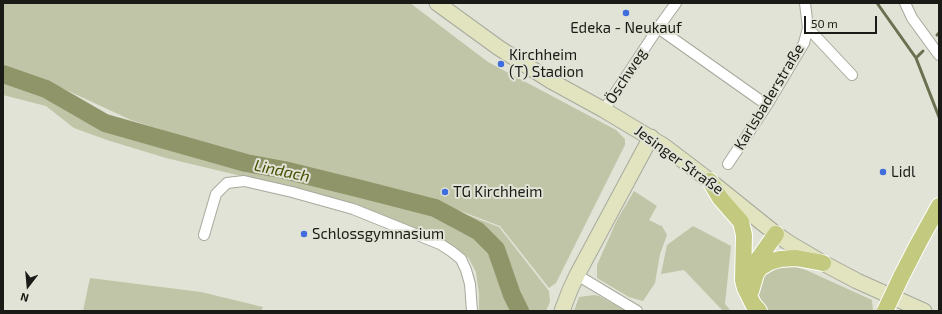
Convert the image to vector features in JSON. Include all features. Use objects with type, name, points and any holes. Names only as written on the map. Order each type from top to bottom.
[{"type":"main road","name":"Jesinger Straße","points":[[437,3],[499,48],[551,82],[651,137],[710,181],[772,231],[789,242],[823,263],[857,281],[924,311]]},
{"type":"main road","points":[[562,311],[577,275],[651,137]]},
{"type":"main road","points":[[710,181],[720,198],[741,222],[744,235],[743,257],[751,295]]},
{"type":"main road","points":[[885,311],[901,277],[939,206]]},
{"type":"main road","points":[[751,295],[746,266],[751,254],[772,231]]},
{"type":"main road","points":[[751,295],[756,274],[760,268],[770,262],[780,258],[796,258],[823,263]]},
{"type":"street","name":"Öschweg","points":[[604,110],[676,3]]},
{"type":"street","name":"Karlsbaderstraße","points":[[728,164],[767,105],[804,43],[808,28],[804,3]]},
{"type":"street","points":[[905,3],[912,18],[939,55]]},
{"type":"street","points":[[658,28],[767,105]]},
{"type":"street","name":"Karlsbaderstraße","points":[[808,28],[852,75]]},
{"type":"street","points":[[204,235],[216,194],[227,183],[244,181],[292,192],[353,209],[440,244],[451,250],[461,259],[466,270],[470,284],[472,311]]},
{"type":"street","points":[[577,275],[637,311]]},
{"type":"green space","points":[[3,3],[410,3],[488,62],[616,130],[625,139],[625,145],[556,283],[549,288],[500,226],[434,201],[212,146],[131,120],[38,77],[3,66]]},
{"type":"green space","points":[[3,67],[38,78],[94,109],[140,128],[210,150],[306,171],[434,202],[499,227],[549,291],[550,302],[546,311],[479,311],[479,294],[476,272],[468,257],[465,258],[453,246],[416,230],[262,181],[166,158],[74,128],[46,106],[3,95]]},
{"type":"green space","points":[[634,191],[657,206],[649,220],[662,226],[667,235],[660,254],[655,283],[643,301],[629,297],[597,278],[597,265],[617,220]]},
{"type":"green space","points":[[693,226],[731,246],[725,304],[731,311],[723,311],[684,270],[661,274],[667,245]]},
{"type":"green space","points":[[785,264],[806,270],[872,300],[873,311],[767,311],[756,290],[761,274]]},
{"type":"green space","points":[[90,278],[201,292],[263,307],[261,311],[83,311]]},
{"type":"green space","points":[[594,295],[599,296],[626,311],[574,311],[579,297]]},
{"type":"waterway","points":[[877,3],[916,58],[939,117]]},
{"type":"waterway","points":[[916,58],[923,51]]},
{"type":"waterway","name":"Lindach","points":[[3,74],[46,89],[105,123],[246,163],[284,170],[435,208],[478,231],[496,249],[512,295],[520,311]]},
{"type":"place","name":"Edeka - Neukauf","points":[[626,13]]},
{"type":"place","name":"Kirchheim (T) Stadion","points":[[501,64]]},
{"type":"place","name":"Lidl","points":[[883,172]]},
{"type":"place","name":"TG Kirchheim","points":[[445,192]]},
{"type":"place","name":"Schlossgymnasium","points":[[304,234]]}]
